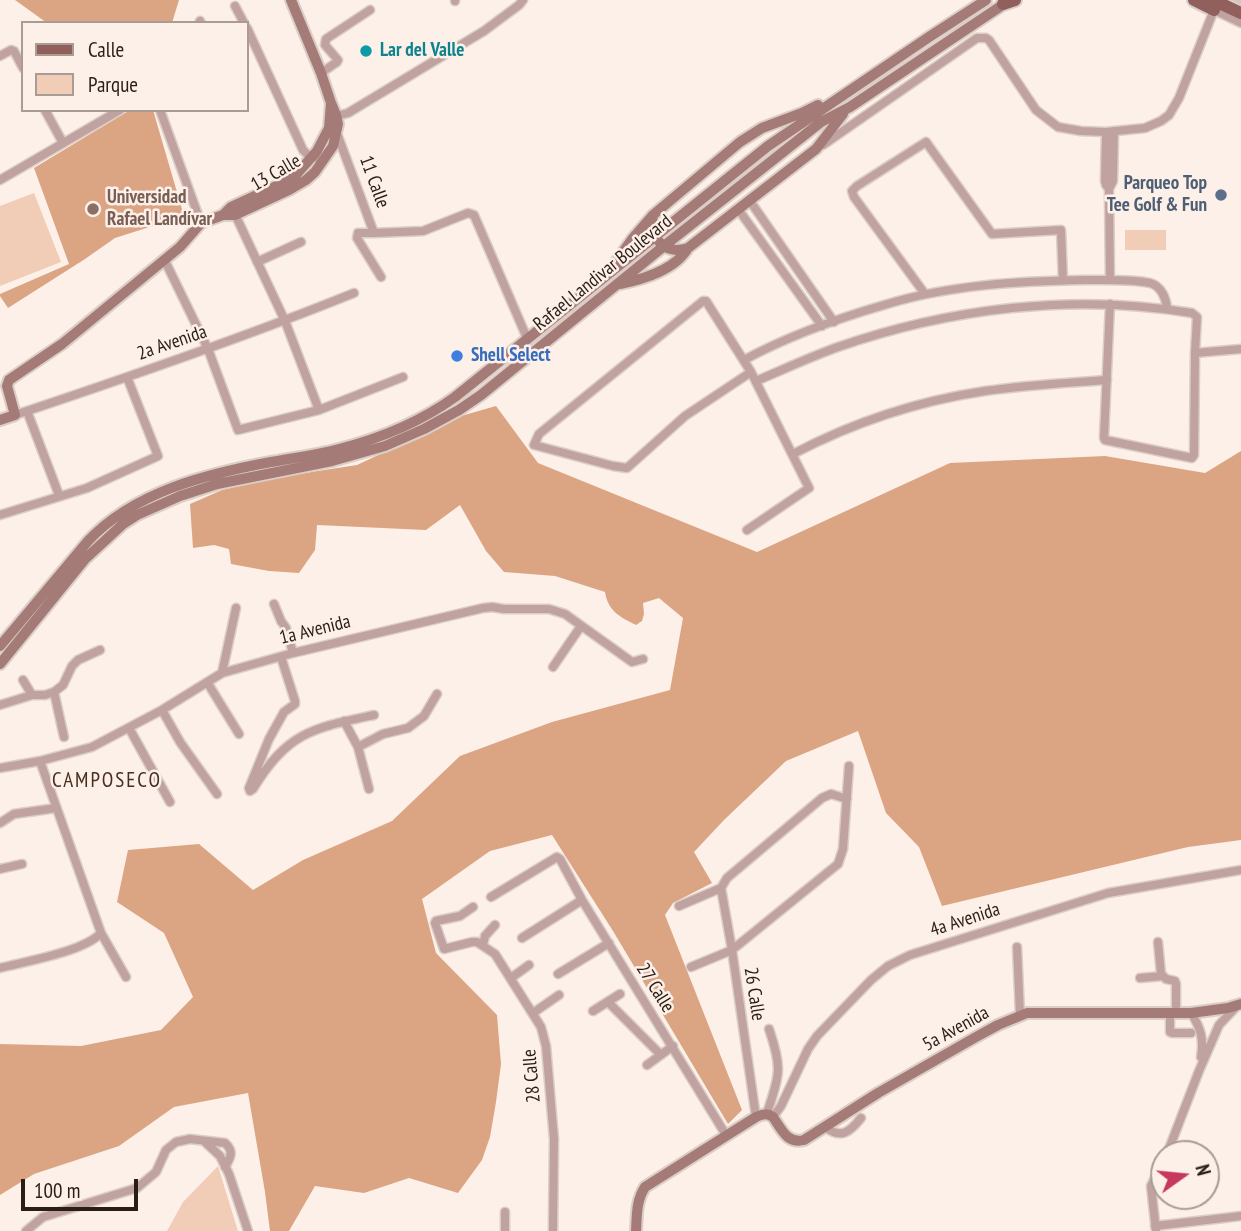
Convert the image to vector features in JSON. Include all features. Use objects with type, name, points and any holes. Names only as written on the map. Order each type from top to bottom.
[{"type":"main road","points":[[291,0],[321,73],[333,117]]},
{"type":"main road","name":"Rafael Landivar Boulevard","points":[[0,646],[95,534],[132,506],[214,474],[337,450],[407,427],[436,411],[768,146],[986,0]]},
{"type":"main road","points":[[1194,0],[1241,13]]},
{"type":"main road","name":"Rafael Landivar Boulevard","points":[[0,664],[85,559],[136,515],[217,484],[346,458],[385,446],[459,410],[821,122],[850,107],[1009,1]]},
{"type":"main road","points":[[609,273],[653,215],[755,131],[808,110],[864,74],[892,63]]},
{"type":"main road","points":[[617,284],[652,275],[678,260],[688,248],[816,149],[850,107]]},
{"type":"main road","name":"13 Calle","points":[[201,223],[289,190],[306,180],[333,146],[338,124],[333,117]]},
{"type":"main road","name":"13 Calle","points":[[230,212],[295,176],[313,157],[333,117]]},
{"type":"main road","points":[[653,215],[652,230],[664,246],[675,251],[688,248]]},
{"type":"main road","points":[[21,413],[7,386],[9,380],[62,344],[180,247],[201,223]]},
{"type":"main road","name":"2a Avenida","points":[[0,420],[21,413]]},
{"type":"main road","name":"5a Avenida","points":[[765,1116],[789,1139],[804,1140],[878,1093],[984,1032],[1027,1013],[1191,1013],[1240,1004]]},
{"type":"main road","name":"4a Avenida","points":[[636,1231],[637,1205],[645,1187],[726,1135],[765,1116]]},
{"type":"street","points":[[333,117],[348,113],[484,32],[523,0]]},
{"type":"street","points":[[816,149],[978,38],[989,40],[1036,110],[1058,127],[1081,131],[1145,128],[1169,115],[1179,98],[1213,5],[1241,23]]},
{"type":"street","points":[[235,6],[243,21]]},
{"type":"street","points":[[321,73],[335,65],[338,60],[325,45],[326,39],[370,10]]},
{"type":"street","points":[[248,33],[303,149],[313,157],[327,156]]},
{"type":"street","points":[[0,57],[11,50],[14,51],[21,64]]},
{"type":"street","points":[[46,112],[63,143]]},
{"type":"street","points":[[0,180],[117,112]]},
{"type":"street","points":[[161,112],[201,223]]},
{"type":"street","points":[[1110,131],[1105,181],[1109,189],[1110,280]]},
{"type":"street","name":"11 Calle","points":[[336,132],[374,233],[423,230],[468,213],[474,215],[527,338]]},
{"type":"street","points":[[925,295],[852,191],[926,142],[992,234],[1061,230],[1063,280]]},
{"type":"street","points":[[750,201],[834,322]]},
{"type":"street","points":[[738,209],[822,326]]},
{"type":"street","points":[[230,212],[285,321],[319,410]]},
{"type":"street","points":[[374,233],[358,233],[356,238],[381,276]]},
{"type":"street","points":[[762,242],[772,234]]},
{"type":"street","points":[[257,262],[301,242]]},
{"type":"street","points":[[164,259],[208,349],[238,430],[319,410],[403,377]]},
{"type":"street","points":[[786,275],[796,267]]},
{"type":"street","points":[[744,360],[770,346],[885,305],[925,295],[989,286],[1063,280],[1110,280],[1152,284],[1167,300],[1167,308]]},
{"type":"street","name":"2a Avenida","points":[[21,413],[208,349],[354,293]]},
{"type":"street","points":[[747,530],[809,488],[756,381],[751,372],[744,360],[706,301],[539,434],[534,445],[626,468],[685,416],[751,372]]},
{"type":"street","points":[[756,381],[832,349],[915,324],[991,310],[1110,304],[1167,308],[1192,313],[1197,317],[1192,458],[1105,440],[1110,304]]},
{"type":"street","points":[[1195,353],[1241,349]]},
{"type":"street","points":[[0,514],[87,488],[158,456],[127,377]]},
{"type":"street","points":[[793,454],[850,427],[928,402],[985,391],[1107,380]]},
{"type":"street","points":[[21,413],[59,495]]},
{"type":"street","points":[[274,604],[286,628],[293,653]]},
{"type":"street","name":"1a Avenida","points":[[0,768],[92,747],[162,710],[222,673],[293,653],[492,607],[549,609],[565,614],[632,662],[643,659]]},
{"type":"street","points":[[222,673],[236,608]]},
{"type":"street","points":[[553,667],[581,626]]},
{"type":"street","points":[[0,705],[32,695],[54,692],[63,685],[78,660],[100,650]]},
{"type":"street","points":[[281,657],[295,705],[284,712],[269,739],[250,791],[291,742],[314,729],[374,715]]},
{"type":"street","points":[[23,680],[32,695]]},
{"type":"street","points":[[207,682],[239,734]]},
{"type":"street","points":[[54,692],[64,737]]},
{"type":"street","points":[[358,747],[383,734],[408,728],[424,716],[437,694]]},
{"type":"street","points":[[162,710],[180,742],[217,794]]},
{"type":"street","points":[[344,721],[358,747],[369,789]]},
{"type":"street","points":[[130,728],[170,802]]},
{"type":"street","points":[[40,761],[102,933],[124,974]]},
{"type":"street","points":[[691,967],[732,950],[838,864],[843,849],[849,766]]},
{"type":"street","points":[[679,906],[721,888],[727,878],[822,798],[831,794],[847,799]]},
{"type":"street","points":[[0,823],[14,814],[56,808]]},
{"type":"street","name":"27 Calle","points":[[491,897],[557,857],[560,859],[582,900],[726,1135]]},
{"type":"street","points":[[0,869],[22,864]]},
{"type":"street","name":"4a Avenida","points":[[765,1116],[781,1106],[817,1036],[888,966],[910,955],[1108,893],[1241,870]]},
{"type":"street","name":"26 Calle","points":[[721,888],[765,1116]]},
{"type":"street","points":[[522,939],[582,900]]},
{"type":"street","points":[[472,907],[460,916],[436,921],[444,948],[480,943],[495,925]]},
{"type":"street","points":[[0,968],[82,946],[102,933]]},
{"type":"street","points":[[1158,942],[1163,976]]},
{"type":"street","name":"28 Calle","points":[[480,943],[495,954],[511,978],[541,1027],[547,1046],[554,1139],[552,1231]]},
{"type":"street","points":[[558,974],[609,943]]},
{"type":"street","points":[[1017,947],[1020,1016]]},
{"type":"street","points":[[511,978],[529,965]]},
{"type":"street","points":[[1140,978],[1163,976],[1174,981],[1176,984],[1170,1032],[1191,1033]]},
{"type":"street","points":[[593,1011],[620,994]]},
{"type":"street","points":[[533,1013],[559,995]]},
{"type":"street","points":[[608,1002],[661,1055]]},
{"type":"street","points":[[1172,1140],[1219,1026],[1240,1004]]},
{"type":"street","points":[[1191,1013],[1203,1038],[1199,1071]]},
{"type":"street","points":[[765,1116],[774,1092],[778,1068],[769,1029]]},
{"type":"street","points":[[647,1065],[673,1046]]},
{"type":"street","points":[[825,1127],[833,1133],[842,1134],[854,1127],[861,1118]]},
{"type":"street","points":[[26,1231],[43,1217],[137,1188],[156,1172],[166,1150],[176,1142],[190,1139],[225,1143],[231,1156],[225,1167]]},
{"type":"street","points":[[205,1142],[219,1156],[225,1167],[247,1231]]},
{"type":"street","points":[[1153,1210],[1155,1229],[1241,1216]]},
{"type":"street","points":[[505,1212],[505,1231]]},
{"type":"green space","points":[[34,193],[61,262],[0,286],[0,206]]},
{"type":"green space","points":[[1125,230],[1166,230],[1166,250],[1125,250]]},
{"type":"green space","points":[[218,1166],[238,1231],[167,1231],[183,1202]]},
{"type":"shaded area","points":[[15,0],[179,0],[173,21],[44,21]]},
{"type":"shaded area","name":"Universidad Rafael Landívar","points":[[127,112],[154,112],[184,216],[115,238],[8,308],[0,294],[69,264],[34,168]]},
{"type":"shaded area","points":[[496,406],[538,463],[757,552],[950,463],[1105,456],[1205,473],[1241,451],[1241,840],[1188,847],[942,906],[919,847],[886,813],[858,731],[786,761],[724,820],[694,852],[712,883],[673,903],[665,915],[742,1110],[728,1124],[613,931],[552,835],[490,851],[422,899],[436,953],[497,1015],[501,1064],[490,1137],[482,1160],[458,1193],[409,1178],[364,1193],[315,1186],[289,1231],[270,1231],[248,1093],[174,1107],[119,1146],[34,1174],[0,1195],[0,1044],[81,1046],[161,1030],[193,997],[164,933],[117,902],[128,850],[199,844],[253,890],[303,860],[392,821],[460,756],[552,722],[670,690],[683,618],[659,598],[643,603],[642,621],[636,625],[612,609],[605,592],[555,576],[504,572],[486,551],[460,505],[426,530],[317,525],[315,550],[299,573],[231,564],[229,549],[214,545],[193,548],[190,504],[222,490],[272,478],[357,465],[461,416]]},
{"type":"tunnel","points":[[1233,0],[1241,3]]},
{"type":"place","name":"Lar del Valle","points":[[366,51]]},
{"type":"place","name":"Parqueo Top Tee Golf & Fun","points":[[1221,195]]},
{"type":"place","name":"Universidad Rafael Landívar","points":[[93,209]]},
{"type":"place","name":"Shell Select","points":[[457,356]]},
{"type":"district","name":"CAMPOSECO","points":[[107,781]]}]
